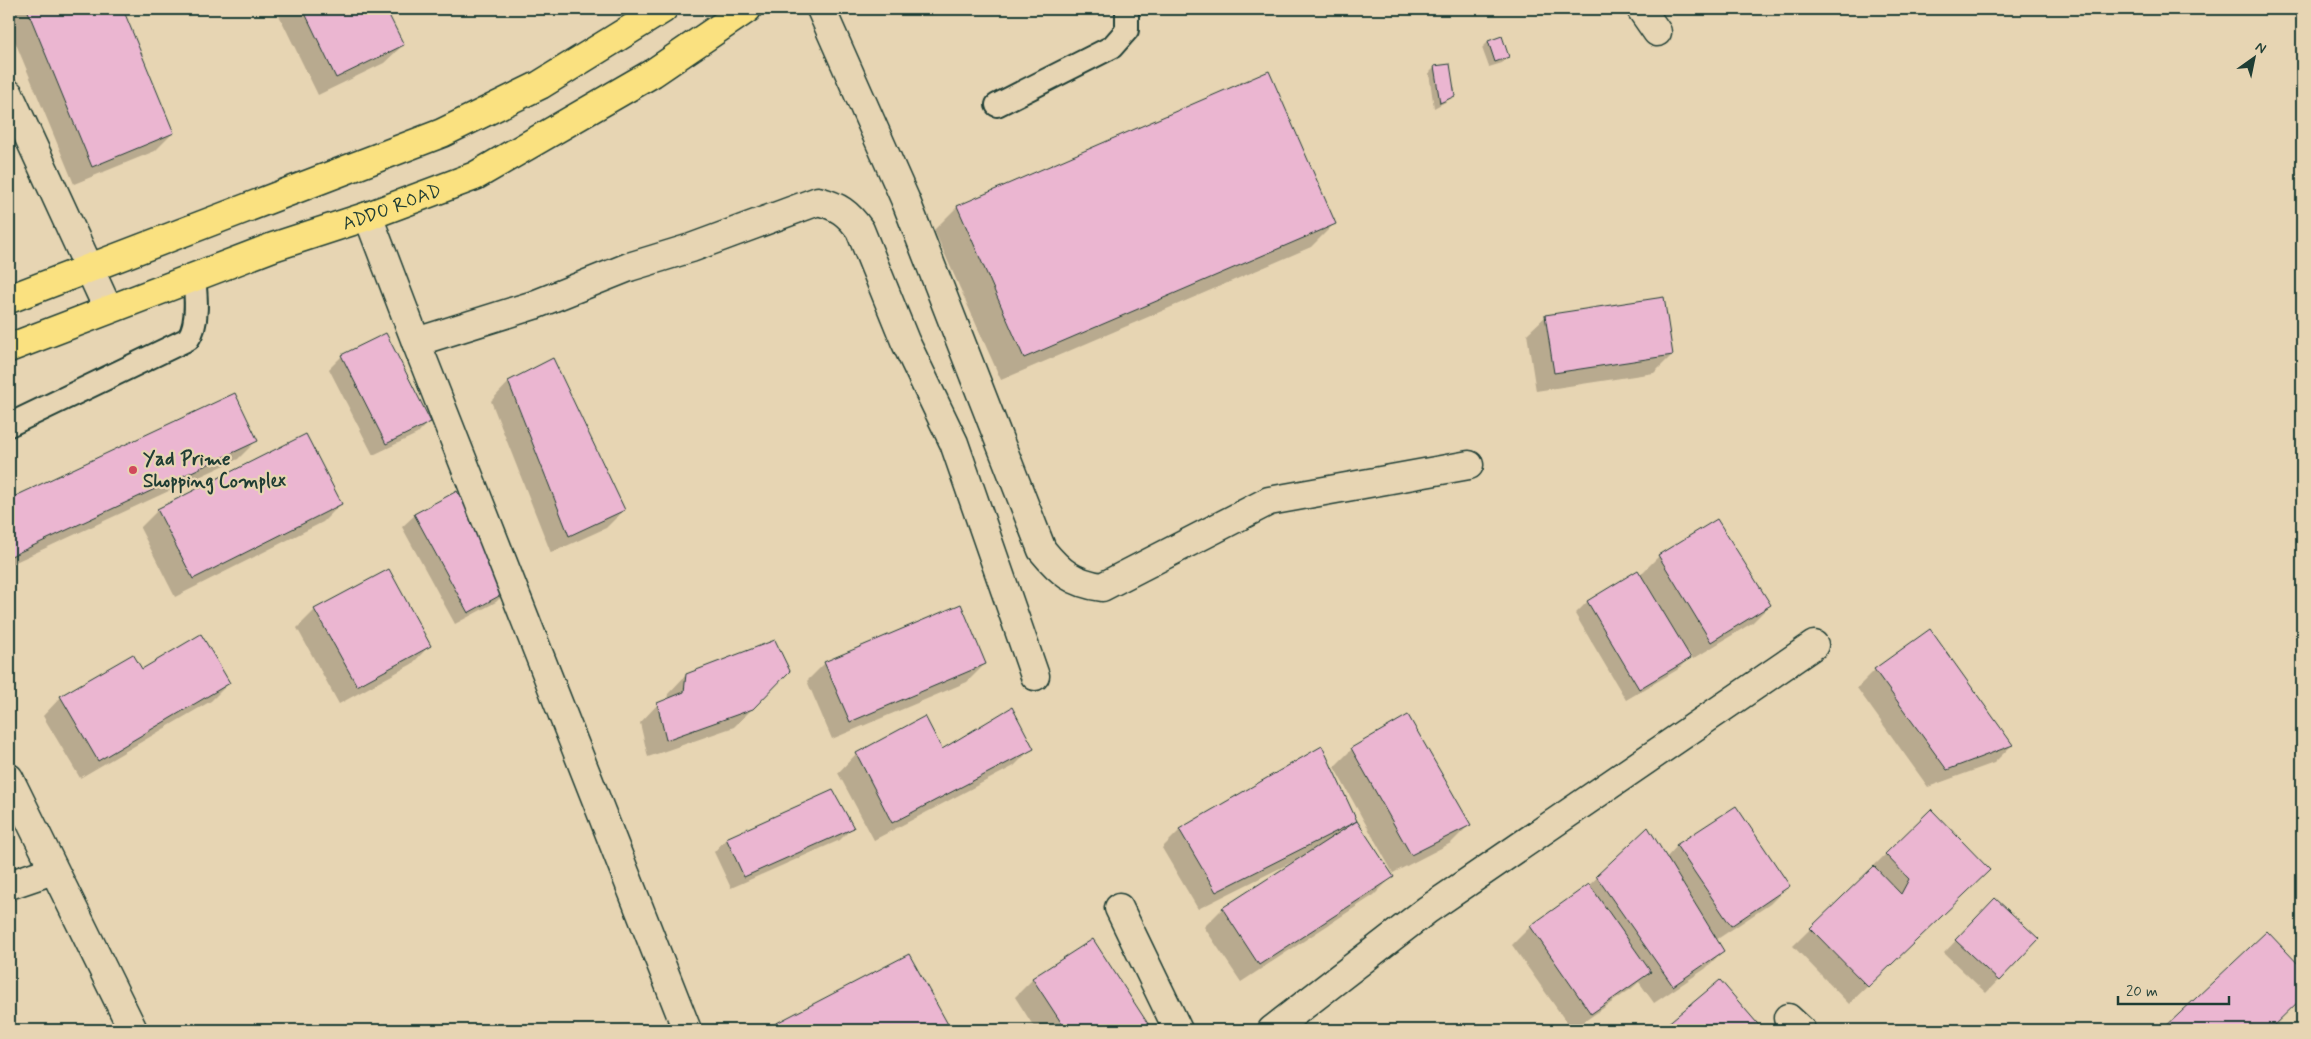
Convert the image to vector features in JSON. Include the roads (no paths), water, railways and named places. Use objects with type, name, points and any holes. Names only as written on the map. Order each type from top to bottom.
[{"type":"main road","points":[[9,299],[327,179],[442,133],[540,85],[663,9]]},
{"type":"main road","name":"ADDO ROAD","points":[[9,348],[273,247],[368,216],[483,171],[653,73],[728,24],[747,9]]},
{"type":"street","points":[[821,9],[905,199],[1042,550],[1059,571],[1084,585],[1102,588],[1269,501],[1469,465]]},
{"type":"street","points":[[1641,9],[1657,32]]},
{"type":"street","points":[[9,94],[108,309]]},
{"type":"street","points":[[416,342],[534,306],[629,266],[691,248],[818,201],[835,205],[850,216],[860,230],[905,341],[954,443],[1035,676]]},
{"type":"street","points":[[368,216],[687,1030]]},
{"type":"street","points":[[1272,1030],[1427,910],[1814,645]]},
{"type":"street","points":[[9,778],[133,1030]]},
{"type":"street","points":[[9,885],[53,870]]},
{"type":"street","points":[[1119,908],[1178,1030]]},
{"type":"lane","points":[[997,106],[1112,47],[1127,30],[1127,9]]},
{"type":"lane","points":[[9,426],[188,339],[193,332],[196,291],[194,277]]},
{"type":"place","name":"Yad Prime Shopping Complex","points":[[133,470]]}]
